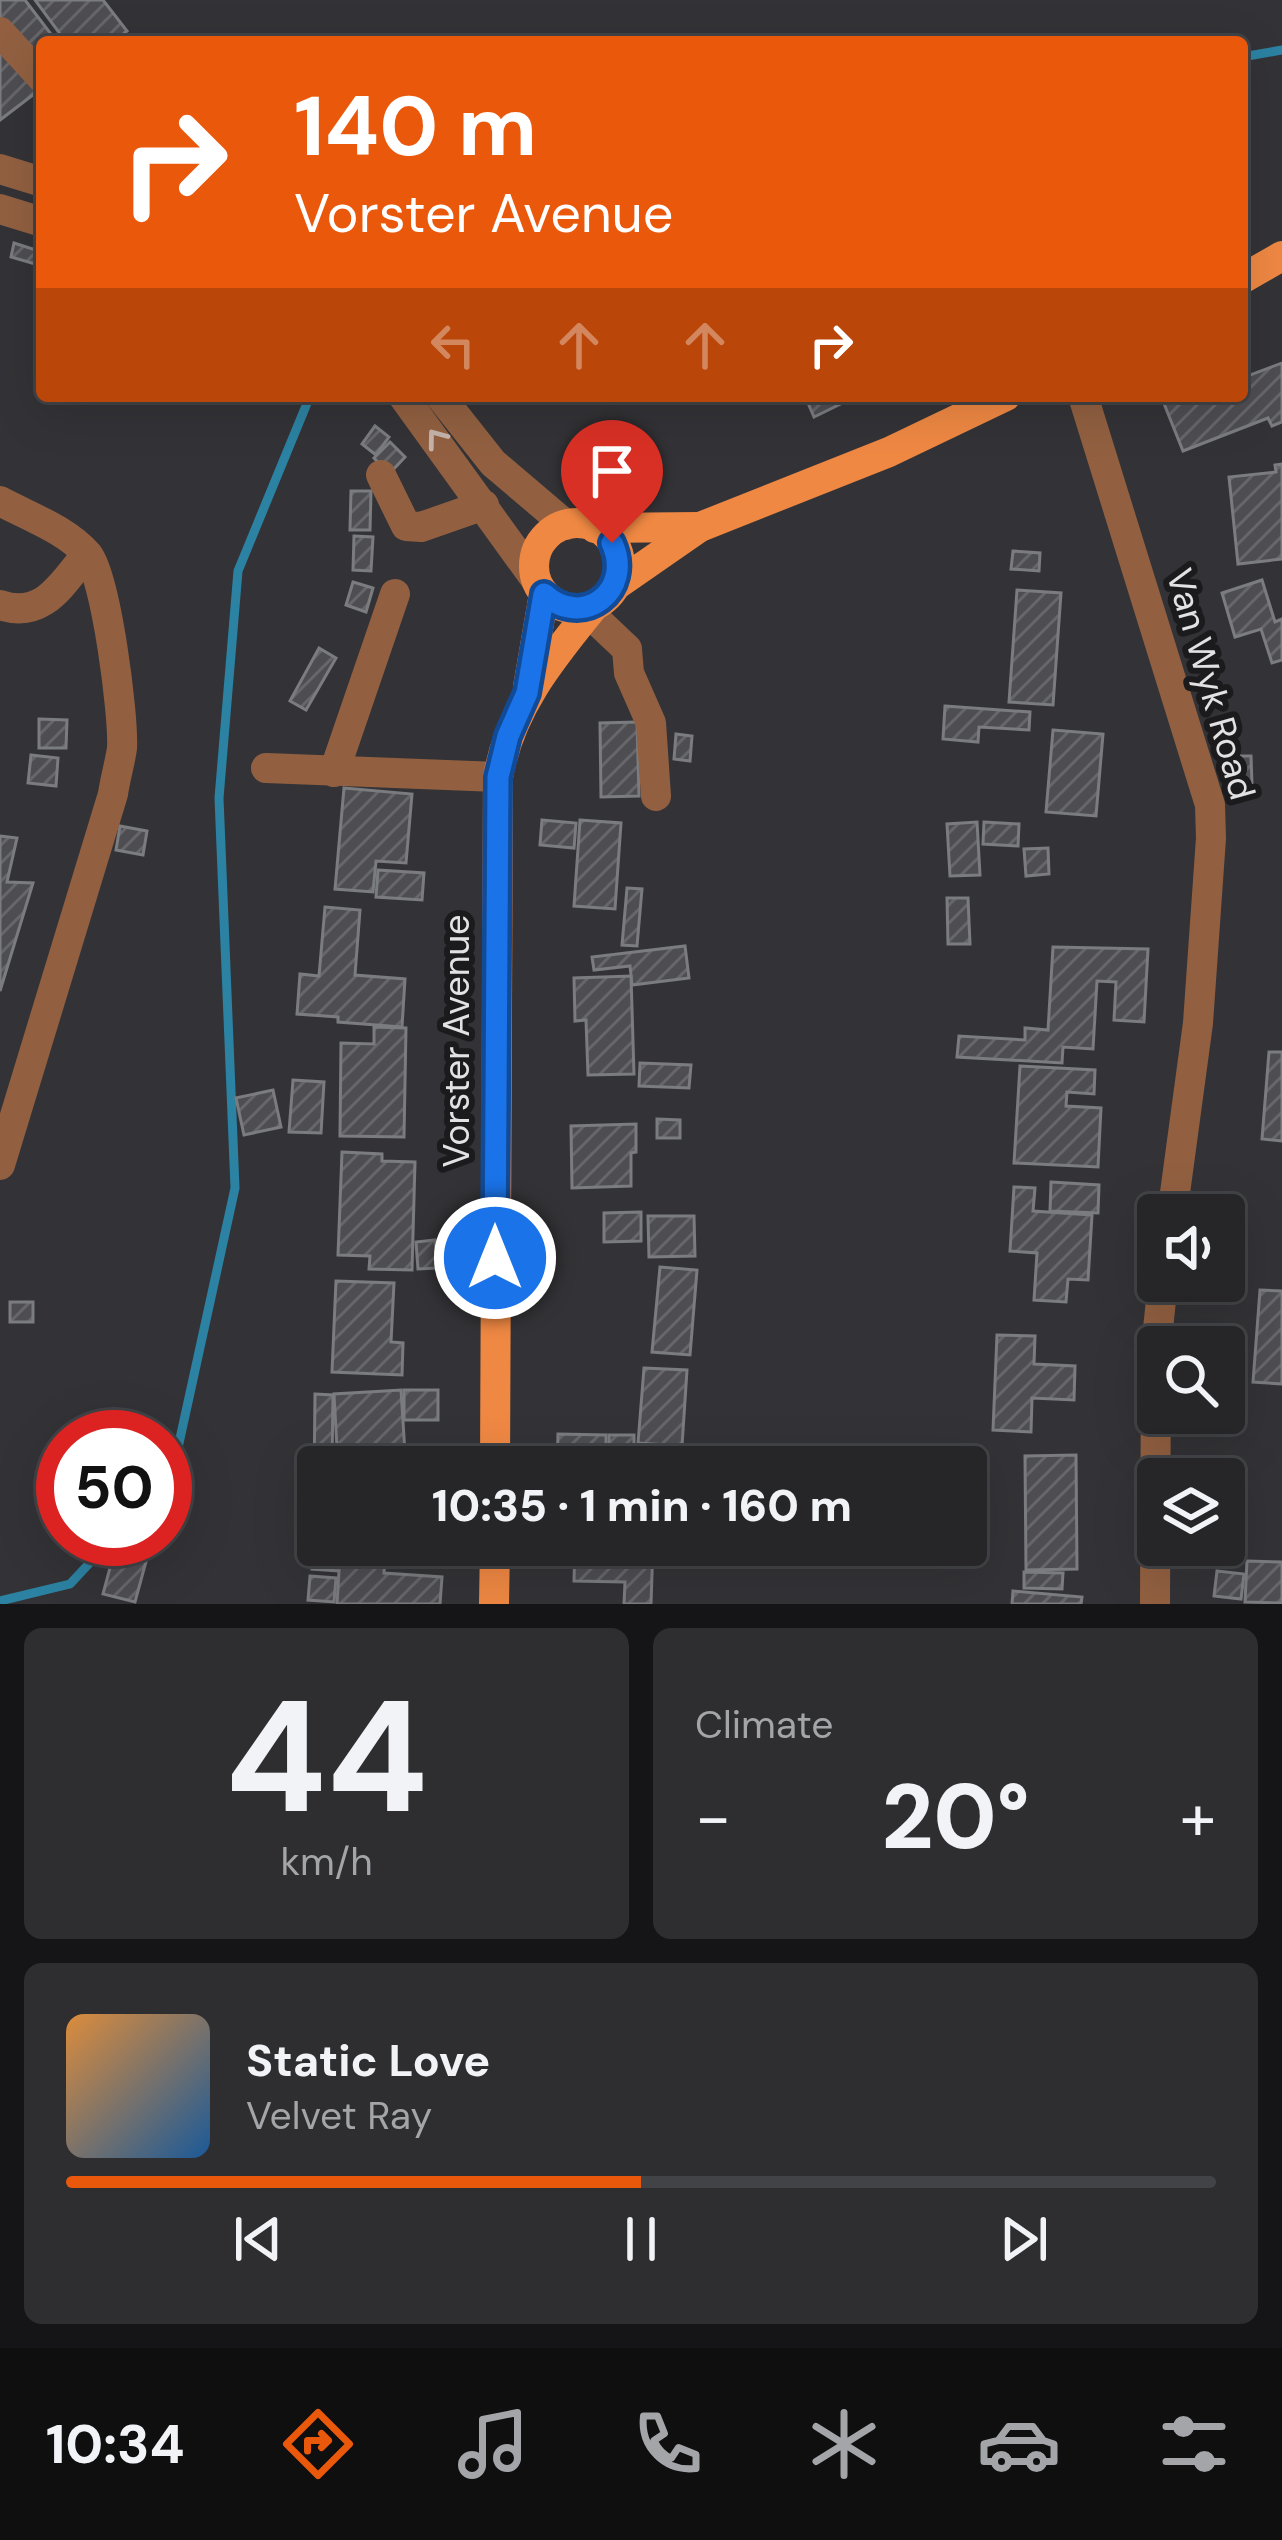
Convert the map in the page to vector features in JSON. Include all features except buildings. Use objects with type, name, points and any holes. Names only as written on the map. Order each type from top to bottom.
[{"type":"main road","points":[[1248,276],[1282,256]]},
{"type":"main road","name":"Vorster Avenue","points":[[495,1446],[498,777],[508,736],[527,693],[600,601],[700,527],[889,452],[993,402]]},
{"type":"main road","points":[[540,587],[563,607],[600,601],[620,566],[617,554],[605,534],[581,526]]},
{"type":"main road","name":"Vorster Avenue","points":[[527,693],[540,587],[534,564],[540,545],[581,526],[700,527]]},
{"type":"main road","points":[[494,1566],[494,1604]]},
{"type":"street","points":[[0,32],[36,71]]},
{"type":"street","points":[[0,169],[36,180]]},
{"type":"street","points":[[0,209],[36,220]]},
{"type":"street","points":[[407,402],[540,587]]},
{"type":"street","points":[[445,402],[493,463],[581,526]]},
{"type":"street","name":"Van Wyk Road","points":[[1085,402],[1210,805],[1198,1023],[1175,1194]]},
{"type":"street","points":[[381,475],[406,526],[421,527],[484,505]]},
{"type":"street","points":[[0,501],[59,533],[87,554],[99,575],[122,748],[0,1165]]},
{"type":"street","points":[[0,604],[28,610],[44,605],[87,554]]},
{"type":"street","points":[[334,772],[395,594]]},
{"type":"street","points":[[600,601],[627,649],[628,673],[651,723],[656,796]]},
{"type":"street","points":[[266,768],[498,777]]},
{"type":"street","points":[[1155,1604],[1161,1302]]},
{"type":"waterway","points":[[1248,56],[1282,50]]},
{"type":"waterway","points":[[186,1410],[235,1188],[219,798],[238,571],[308,402]]},
{"type":"waterway","points":[[0,1601],[70,1584],[87,1566]]},
{"type":"route","points":[[495,1258],[498,777],[508,736],[527,693],[544,594],[574,609],[603,600],[615,586],[620,566],[612,543]]}]
